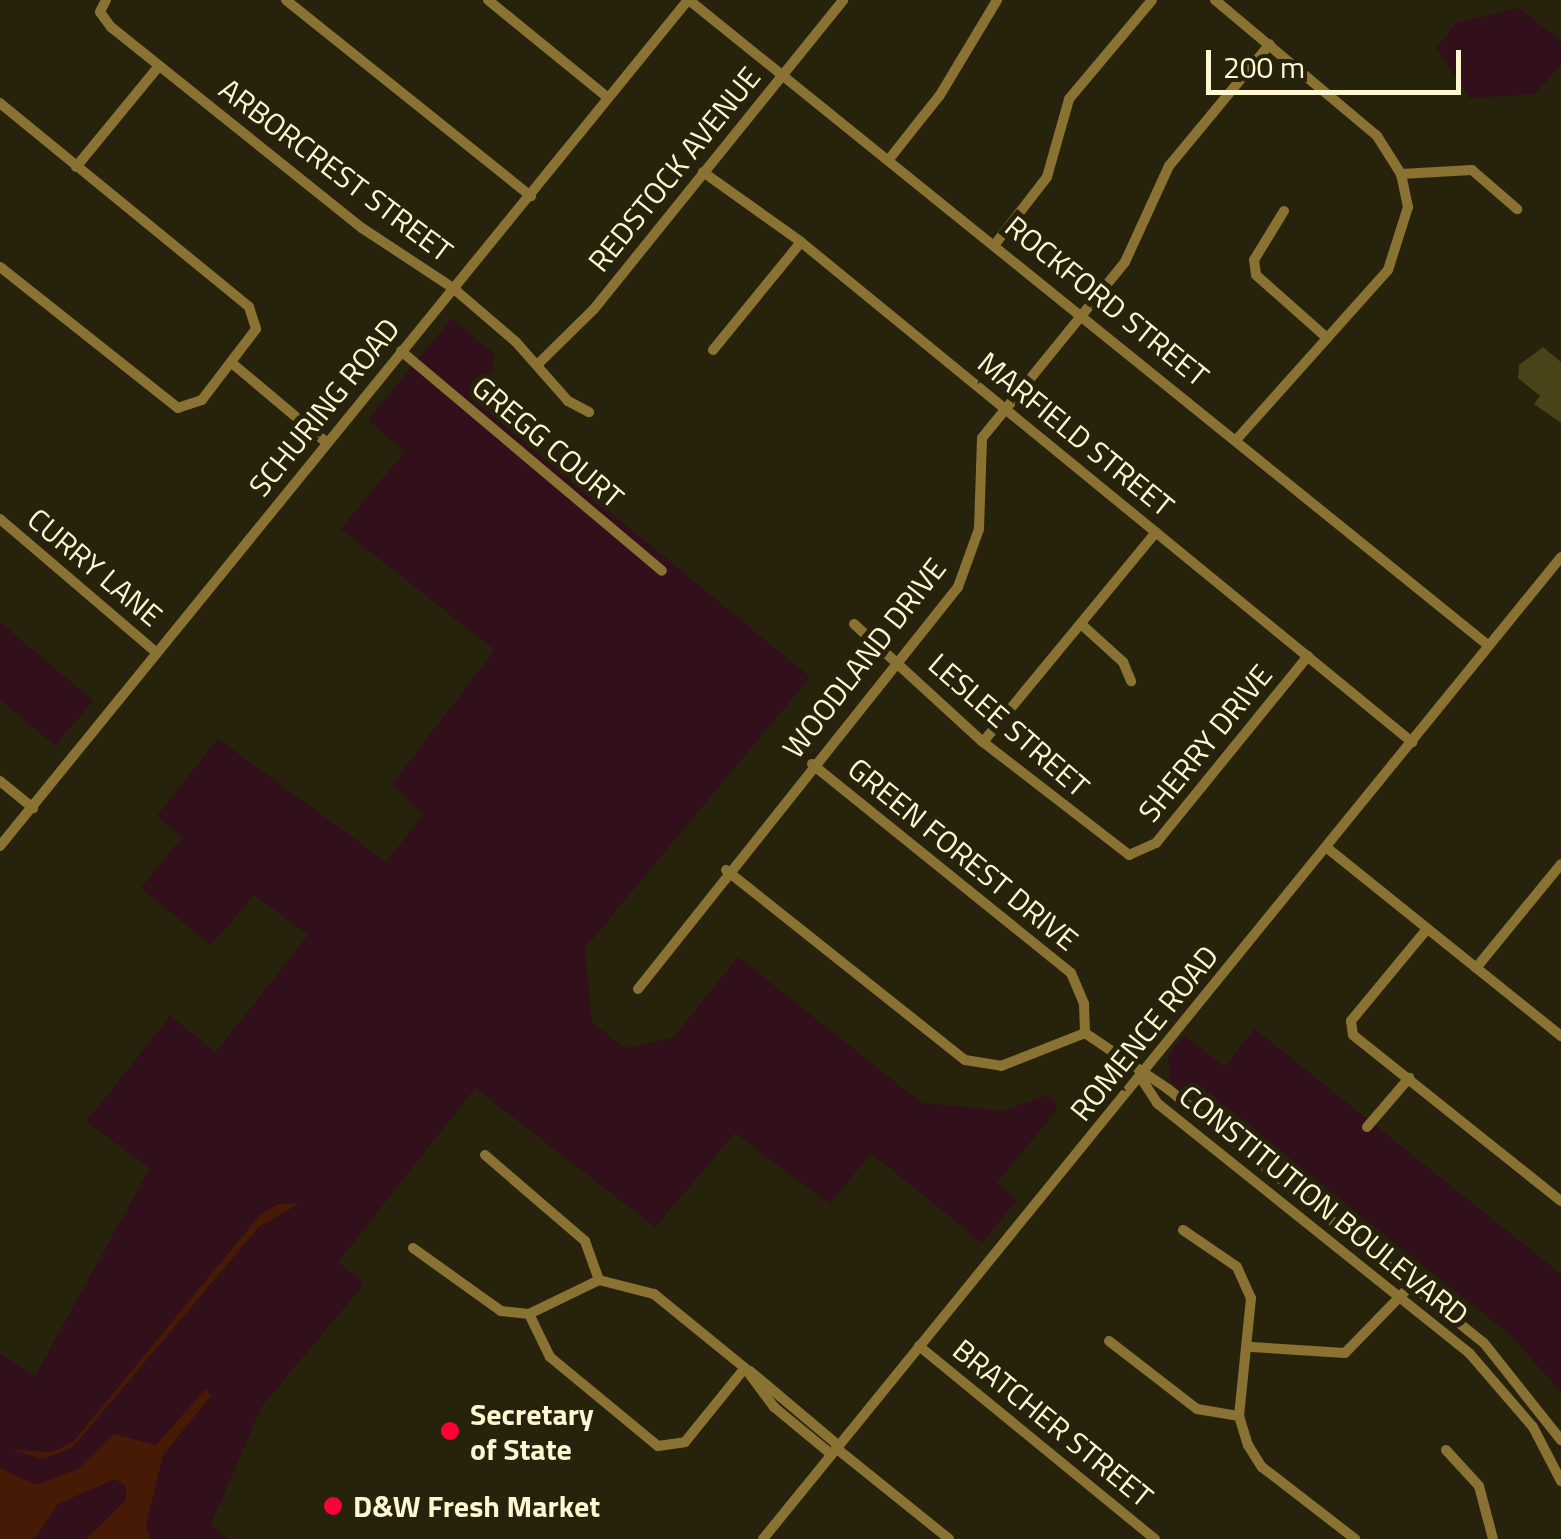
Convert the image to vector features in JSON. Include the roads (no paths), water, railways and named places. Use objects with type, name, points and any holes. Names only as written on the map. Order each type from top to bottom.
[{"type":"street","name":"ARBORCREST STREET","points":[[106,0],[100,12],[159,66],[362,228],[453,288],[538,364],[568,401],[589,412]]},
{"type":"street","points":[[286,0],[531,196]]},
{"type":"street","points":[[488,0],[608,98]]},
{"type":"street","name":"SCHURING ROAD","points":[[0,846],[400,350],[689,0]]},
{"type":"street","name":"ROCKFORD STREET","points":[[689,0],[780,76],[996,243],[1489,646]]},
{"type":"street","name":"REDSTOCK AVENUE","points":[[538,364],[576,330],[843,0]]},
{"type":"street","points":[[890,158],[940,95],[997,0]]},
{"type":"street","points":[[996,243],[1046,177],[1069,99],[1152,0]]},
{"type":"street","points":[[1215,0],[1364,122],[1401,174],[1408,207],[1396,257],[1237,439]]},
{"type":"street","name":"WOODLAND DRIVE","points":[[638,989],[726,870],[898,660],[972,558],[978,450],[1003,408],[1134,249],[1169,166],[1270,44]]},
{"type":"street","points":[[76,167],[159,66]]},
{"type":"street","points":[[0,122],[5,107],[254,312],[254,336],[202,400],[172,406],[0,266]]},
{"type":"street","points":[[1401,174],[1472,170],[1517,210]]},
{"type":"street","name":"MARFIELD STREET","points":[[703,172],[801,242],[1412,742]]},
{"type":"street","points":[[1284,211],[1254,260],[1256,275],[1327,338]]},
{"type":"street","points":[[713,350],[801,242]]},
{"type":"street","name":"GREGG COURT","points":[[400,350],[662,571]]},
{"type":"street","points":[[233,364],[327,443]]},
{"type":"street","name":"CURRY LANE","points":[[0,519],[158,653]]},
{"type":"street","points":[[983,742],[1156,532]]},
{"type":"street","name":"ROMENCE ROAD","points":[[764,1539],[1561,558]]},
{"type":"street","name":"LESLEE STREET","points":[[854,624],[898,660],[983,742],[1115,848],[1136,855]]},
{"type":"street","points":[[1081,624],[1122,662],[1131,681]]},
{"type":"street","name":"SHERRY DRIVE","points":[[1136,855],[1156,842],[1308,656]]},
{"type":"street","name":"GREEN FOREST DRIVE","points":[[812,764],[1071,973],[1084,1004],[1085,1033]]},
{"type":"street","points":[[0,781],[33,808]]},
{"type":"street","points":[[1326,847],[1561,1036]]},
{"type":"street","points":[[1476,968],[1560,867]]},
{"type":"street","points":[[726,870],[965,1060],[1000,1066],[1085,1033],[1141,1077]]},
{"type":"street","points":[[1427,929],[1350,1029],[1561,1200]]},
{"type":"street","name":"CONSTITUTION BOULEVARD","points":[[1141,1077],[1168,1089],[1412,1284],[1508,1369],[1561,1440]]},
{"type":"street","name":"CONSTITUTION BOULEVARD","points":[[1141,1077],[1156,1103],[1400,1298],[1500,1385],[1561,1481]]},
{"type":"street","points":[[1367,1127],[1409,1078]]},
{"type":"street","points":[[485,1156],[585,1241],[600,1280]]},
{"type":"street","points":[[1183,1230],[1237,1266],[1251,1298],[1252,1348],[1238,1416],[1262,1467],[1355,1539]]},
{"type":"street","points":[[413,1248],[478,1300],[529,1314],[600,1280],[654,1294],[745,1368],[774,1408],[835,1449],[949,1539]]},
{"type":"street","points":[[1252,1348],[1345,1353],[1412,1284]]},
{"type":"street","points":[[529,1314],[550,1357],[658,1446],[685,1442],[745,1368]]},
{"type":"street","points":[[1109,1340],[1197,1409],[1238,1416]]},
{"type":"street","name":"BRATCHER STREET","points":[[919,1346],[1154,1539]]},
{"type":"street","points":[[1446,1450],[1479,1486],[1493,1539]]},
{"type":"place","name":"Secretary of State","points":[[450,1431]]},
{"type":"place","name":"D&W Fresh Market","points":[[333,1506]]}]
